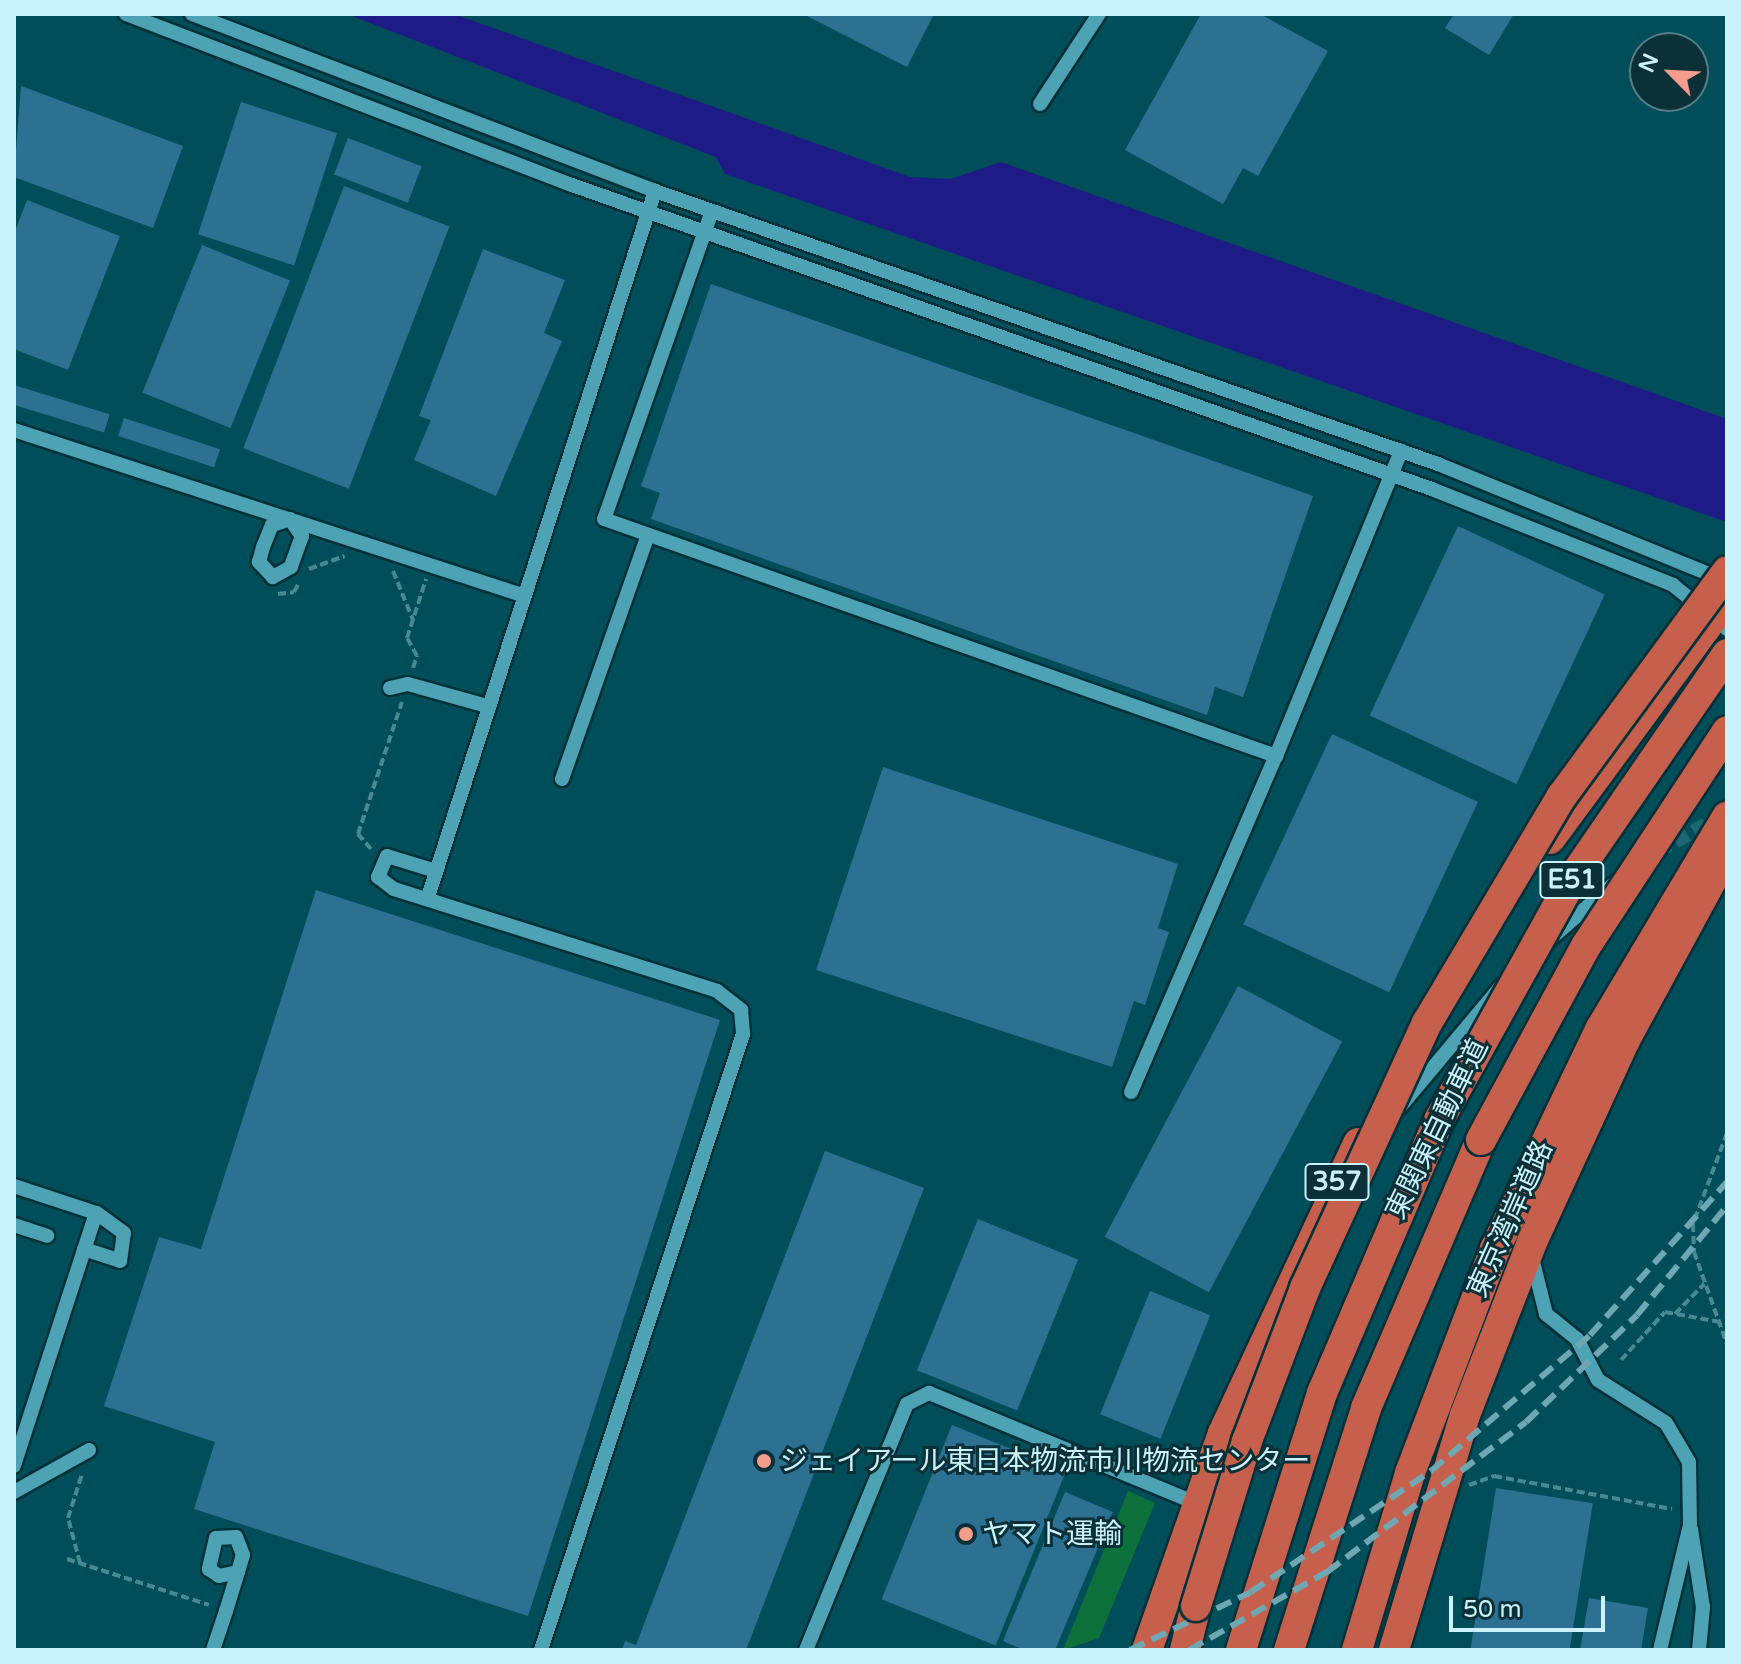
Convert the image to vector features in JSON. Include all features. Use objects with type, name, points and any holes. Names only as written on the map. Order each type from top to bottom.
[{"type":"highway","name":"357","points":[[1185,1650],[1196,1606],[1277,1358],[1421,1035],[1570,784],[1727,571]]},
{"type":"highway","name":"357","points":[[1147,1650],[1196,1503],[1310,1234],[1475,949],[1722,615]]},
{"type":"highway","name":"東関東自動車道","points":[[1242,1641],[1322,1393],[1439,1120],[1576,873],[1727,654]]},
{"type":"highway","name":"東関東自動車道","points":[[1291,1643],[1366,1408],[1481,1140],[1586,946],[1727,731]]},
{"type":"highway","name":"東京湾岸道路","points":[[1357,1650],[1410,1473],[1539,1152],[1631,975],[1727,817]]},
{"type":"highway","name":"東京湾岸道路","points":[[1394,1650],[1465,1415],[1532,1242],[1631,1027],[1727,853]]},
{"type":"street","points":[[126,14],[648,213],[1391,474],[1673,585],[1722,615]]},
{"type":"street","points":[[192,14],[655,191],[1401,451],[1632,538],[1727,582]]},
{"type":"street","points":[[1040,104],[1099,14]]},
{"type":"street","points":[[428,897],[522,595],[655,191]]},
{"type":"street","points":[[712,211],[604,519],[1276,756]]},
{"type":"street","points":[[14,430],[522,595]]},
{"type":"street","points":[[1131,1092],[1276,756],[1401,451]]},
{"type":"street","points":[[562,779],[648,535]]},
{"type":"street","points":[[390,688],[408,684],[487,706]]},
{"type":"street","points":[[1310,1234],[1490,996],[1657,852]]},
{"type":"street","points":[[436,871],[387,856],[379,866],[382,884],[717,991],[741,1010],[743,1034],[541,1650]]},
{"type":"street","points":[[14,1186],[96,1213],[124,1233],[120,1261],[84,1249]]},
{"type":"street","points":[[14,1466],[96,1213]]},
{"type":"street","points":[[14,1225],[47,1236]]},
{"type":"street","points":[[1532,1242],[1535,1288],[1546,1314],[1577,1339],[1598,1380],[1650,1411],[1681,1440],[1693,1485],[1690,1525],[1660,1650]]},
{"type":"street","points":[[806,1650],[907,1404],[929,1393],[1196,1503]]},
{"type":"street","points":[[14,1492],[89,1450]]},
{"type":"street","points":[[1690,1525],[1703,1607],[1699,1650]]},
{"type":"street","points":[[213,1650],[238,1572]]},
{"type":"path","points":[[266,590],[294,592],[312,565],[359,554]]},
{"type":"path","points":[[383,563],[406,590],[413,620]]},
{"type":"path","points":[[413,670],[417,656],[407,638],[428,575]]},
{"type":"path","points":[[368,858],[372,847],[358,834],[402,702]]},
{"type":"path","points":[[1727,1133],[1693,1224],[1704,1284],[1726,1334],[1727,1344]]},
{"type":"path","points":[[1675,1314],[1704,1284]]},
{"type":"path","points":[[1621,1360],[1665,1312],[1720,1322]]},
{"type":"path","points":[[80,1563],[68,1518],[83,1468]]},
{"type":"path","points":[[1466,1485],[1494,1476],[1672,1509]]},
{"type":"path","points":[[67,1559],[226,1611]]},
{"type":"green space","points":[[1128,1491],[1155,1503],[1099,1638],[1063,1650]]},
{"type":"shaded area","points":[[347,14],[454,14],[910,177],[951,179],[1001,162],[1727,419],[1727,522],[725,174],[716,157]]},
{"type":"building","points":[[803,14],[934,14],[907,67]]},
{"type":"building","points":[[1201,14],[1260,14],[1328,51],[1258,176],[1243,168],[1223,204],[1125,150]]},
{"type":"building","points":[[1454,14],[1514,14],[1489,55],[1445,28]]},
{"type":"building","points":[[21,86],[183,146],[153,228],[14,177]]},
{"type":"building","points":[[241,102],[337,133],[294,265],[198,234]]},
{"type":"building","points":[[348,138],[422,166],[408,203],[334,174]]},
{"type":"building","points":[[344,186],[449,226],[349,489],[243,448]]},
{"type":"building","points":[[27,200],[120,236],[68,370],[14,349],[14,234]]},
{"type":"building","points":[[202,245],[290,281],[231,428],[142,392]]},
{"type":"building","points":[[483,249],[565,280],[544,333],[562,341],[496,496],[414,460],[431,420],[419,416]]},
{"type":"building","points":[[711,284],[1313,496],[1243,697],[1215,687],[1207,715],[651,519],[660,493],[641,486]]},
{"type":"building","points":[[14,385],[110,414],[104,432],[14,405]]},
{"type":"building","points":[[124,418],[220,449],[214,467],[118,436]]},
{"type":"building","points":[[1458,526],[1605,594],[1516,784],[1370,715]]},
{"type":"building","points":[[1332,734],[1478,802],[1389,992],[1243,924]]},
{"type":"building","points":[[883,767],[1178,864],[1158,928],[1169,932],[1145,1005],[1134,1001],[1112,1067],[816,970]]},
{"type":"building","points":[[316,890],[720,1020],[528,1616],[194,1509],[215,1442],[104,1406],[159,1237],[201,1249]]},
{"type":"building","points":[[1238,986],[1342,1041],[1209,1292],[1105,1237]]},
{"type":"building","points":[[825,1151],[924,1188],[746,1650],[622,1650],[625,1641],[636,1645]]},
{"type":"building","points":[[978,1219],[1078,1259],[1017,1411],[917,1370]]},
{"type":"building","points":[[1150,1291],[1210,1315],[1160,1439],[1100,1414]]},
{"type":"building","points":[[952,1425],[1066,1471],[996,1645],[882,1599]]},
{"type":"building","points":[[1496,1488],[1593,1503],[1570,1650],[1470,1650]]},
{"type":"building","points":[[1065,1492],[1113,1512],[1055,1650],[1024,1650],[1003,1641]]},
{"type":"building","points":[[1589,1598],[1648,1608],[1641,1650],[1580,1650]]},
{"type":"tunnel","points":[[1657,852],[1722,815]]},
{"type":"railway","points":[[1130,1650],[1251,1592],[1431,1471],[1590,1335],[1727,1182]]},
{"type":"railway","points":[[1189,1650],[1327,1572],[1526,1422],[1637,1315],[1727,1206]]},
{"type":"place","name":"ジェイアール東日本物流市川物流センター","points":[[764,1461]]},
{"type":"place","name":"ヤマト運輸","points":[[966,1534]]}]
